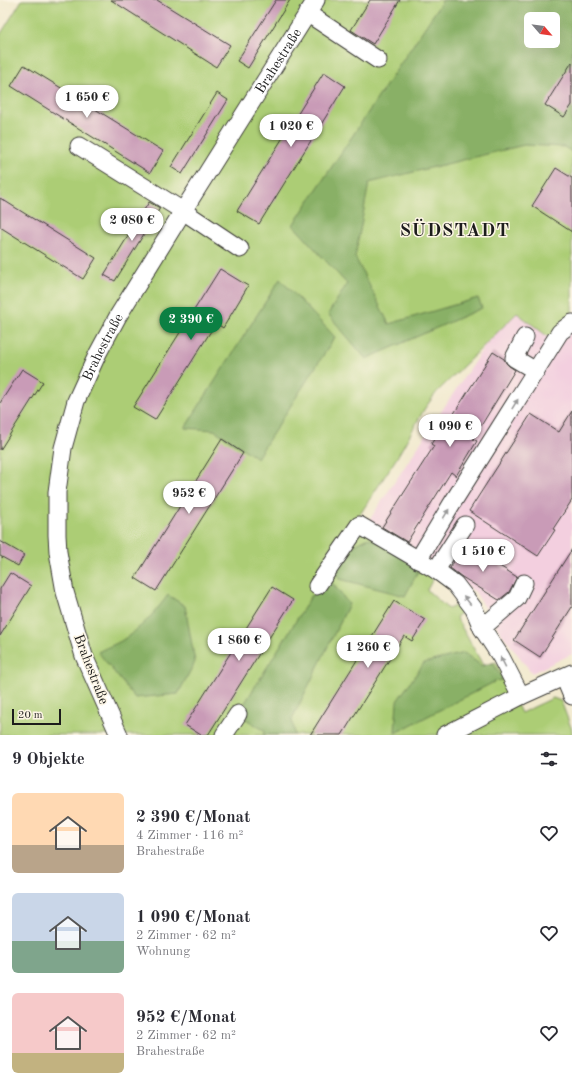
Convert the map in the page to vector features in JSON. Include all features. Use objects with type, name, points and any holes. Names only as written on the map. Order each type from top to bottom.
[{"type":"street","points":[[312,7],[378,60]]},
{"type":"street","name":"Brahestraße","points":[[119,735],[84,656],[65,592],[58,552],[57,492],[63,448],[85,367],[98,353],[118,316],[312,7]]},
{"type":"street","points":[[79,146],[183,211],[240,249]]},
{"type":"street","points":[[418,560],[560,332],[572,323]]},
{"type":"street","points":[[524,338],[514,358],[536,371]]},
{"type":"street","points":[[317,586],[359,525],[436,570],[454,584],[474,609],[482,628],[521,696]]},
{"type":"street","points":[[436,570],[465,525]]},
{"type":"street","points":[[482,628],[517,598],[524,583]]},
{"type":"street","points":[[445,735],[521,696],[568,675],[572,696]]},
{"type":"street","points":[[224,735],[238,714]]},
{"type":"shaded area","points":[[517,313],[551,339],[572,319],[572,654],[532,673],[501,633],[475,592],[368,522],[488,341]]},
{"type":"green space","points":[[22,0],[572,0],[572,319],[551,339],[517,313],[436,393],[425,408],[396,459],[357,519],[433,579],[427,590],[448,609],[460,604],[465,610],[456,617],[483,665],[496,662],[521,713],[553,698],[561,701],[572,730],[572,735],[0,735],[0,35]]},
{"type":"green space","points":[[443,0],[572,0],[572,152],[564,147],[524,145],[369,183],[355,257],[389,324],[478,298],[482,308],[366,359],[328,314],[347,284],[293,225]]},
{"type":"green space","points":[[280,279],[335,337],[257,458],[214,430],[185,428]]},
{"type":"green space","points":[[369,538],[423,562],[405,596],[340,579],[332,569],[348,550]]},
{"type":"green space","points":[[325,574],[349,604],[292,719],[295,735],[263,735],[265,731],[238,714]]},
{"type":"green space","points":[[168,595],[185,606],[195,662],[178,694],[135,698],[98,652],[121,641],[141,626]]},
{"type":"green space","points":[[464,653],[482,666],[493,663],[503,680],[496,681],[395,733],[397,701],[424,663]]},
{"type":"building","points":[[111,0],[157,0],[230,45],[216,67]]},
{"type":"building","points":[[276,0],[290,0],[248,68],[237,61]]},
{"type":"building","points":[[370,0],[400,0],[373,44],[351,30]]},
{"type":"building","points":[[572,62],[572,105],[564,117],[545,105]]},
{"type":"building","points":[[24,65],[163,151],[150,173],[11,86]]},
{"type":"building","points":[[324,72],[345,86],[259,224],[237,211]]},
{"type":"building","points":[[217,93],[228,100],[182,174],[171,167]]},
{"type":"building","points":[[556,168],[572,178],[572,232],[532,206]]},
{"type":"building","points":[[0,198],[96,258],[83,279],[0,227]]},
{"type":"building","points":[[149,202],[160,208],[115,281],[104,275]]},
{"type":"building","points":[[220,269],[248,286],[223,328],[216,323],[155,420],[133,407]]},
{"type":"building","points":[[493,352],[504,359],[509,366],[515,370],[473,439],[477,441],[456,476],[451,472],[407,542],[382,527],[434,446],[431,444],[438,432],[441,434]]},
{"type":"building","points":[[22,369],[43,382],[0,450],[0,403]]},
{"type":"building","points":[[572,411],[572,500],[538,556],[469,511],[531,414],[559,432]]},
{"type":"building","points":[[222,439],[243,453],[156,591],[135,578]]},
{"type":"building","points":[[0,541],[24,555],[18,566],[0,556]]},
{"type":"building","points":[[465,544],[517,577],[509,592],[499,600],[450,568]]},
{"type":"building","points":[[572,549],[572,607],[540,657],[514,640]]},
{"type":"building","points":[[10,573],[31,586],[0,636],[0,589]]},
{"type":"building","points":[[272,587],[293,600],[208,735],[201,735],[185,725]]},
{"type":"building","points":[[394,601],[425,620],[412,641],[404,636],[342,735],[310,735]]},
{"type":"district","name":"SÜDSTADT","points":[[455,230]]}]
